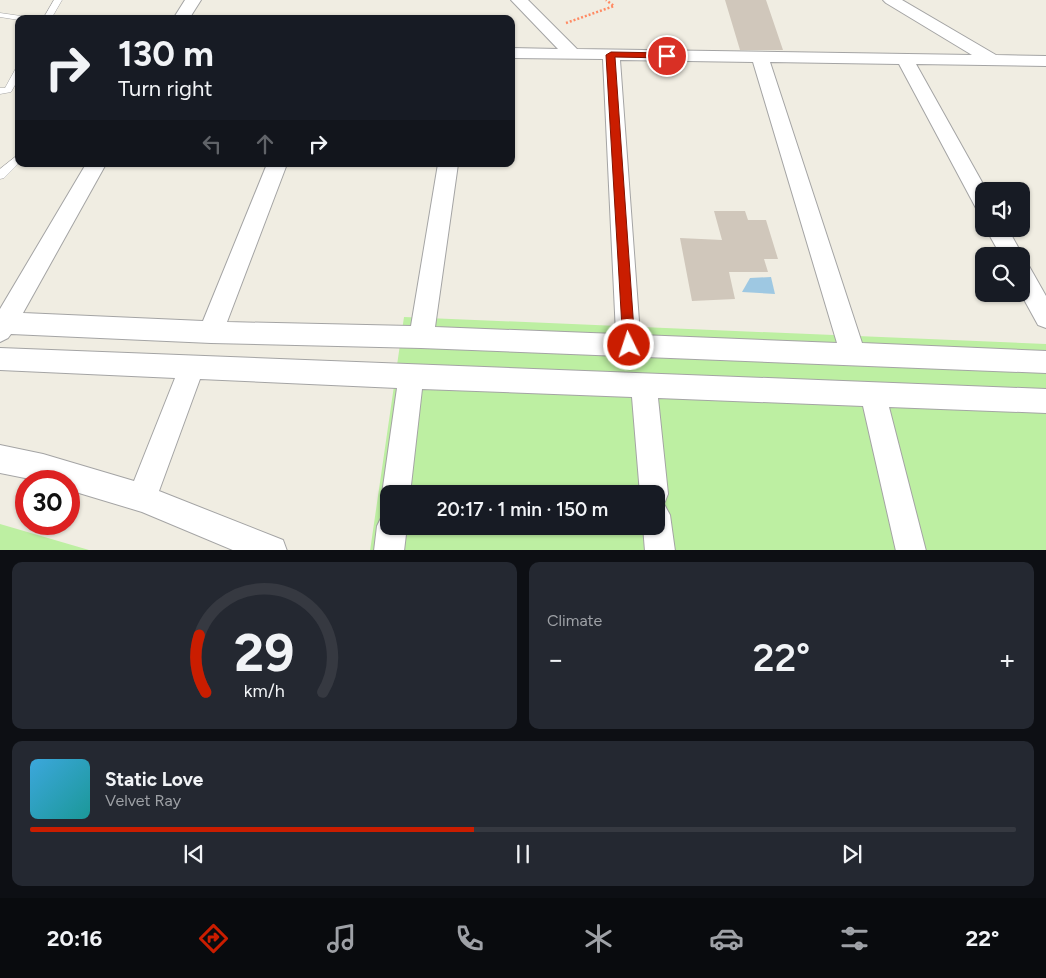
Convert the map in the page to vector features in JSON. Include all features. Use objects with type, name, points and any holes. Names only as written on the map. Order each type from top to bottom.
[{"type":"street","points":[[184,15],[193,0]]},
{"type":"street","points":[[519,0],[572,53]]},
{"type":"street","points":[[891,0],[992,60]]},
{"type":"street","points":[[515,53],[1046,61]]},
{"type":"street","points":[[611,55],[629,345]]},
{"type":"street","points":[[760,57],[853,354]]},
{"type":"street","points":[[905,59],[975,187]]},
{"type":"street","points":[[94,167],[2,327],[420,337],[1046,362]]},
{"type":"street","points":[[211,332],[276,167]]},
{"type":"street","points":[[420,337],[448,167]]},
{"type":"street","points":[[1030,289],[1046,318]]},
{"type":"street","points":[[0,359],[1046,401]]},
{"type":"street","points":[[142,498],[192,368]]},
{"type":"street","points":[[397,485],[411,377]]},
{"type":"street","points":[[644,386],[653,485]]},
{"type":"street","points":[[873,395],[911,550]]},
{"type":"street","points":[[0,459],[43,468],[142,498],[272,550]]},
{"type":"street","points":[[389,550],[391,535]]},
{"type":"street","points":[[658,535],[660,550]]},
{"type":"lane","points":[[49,15],[58,0]]},
{"type":"lane","points":[[0,15],[15,17]]},
{"type":"lane","points":[[0,91],[8,90],[15,77]]},
{"type":"lane","points":[[0,175],[15,161]]},
{"type":"path","points":[[548,29],[614,6],[606,0]]},
{"type":"green space","points":[[404,317],[1046,344],[1046,550],[370,550]]},
{"type":"green space","points":[[0,524],[15,528],[15,535],[38,535],[89,550],[0,550]]},
{"type":"water","points":[[771,277],[775,294],[742,292],[750,278]]},
{"type":"building","points":[[725,0],[766,0],[783,50],[740,50]]},
{"type":"building","points":[[714,211],[745,211],[748,220],[766,220],[778,259],[764,259],[768,272],[729,272],[735,299],[692,301],[680,238],[722,240]]},
{"type":"route","points":[[629,345],[611,55],[667,56]]}]
